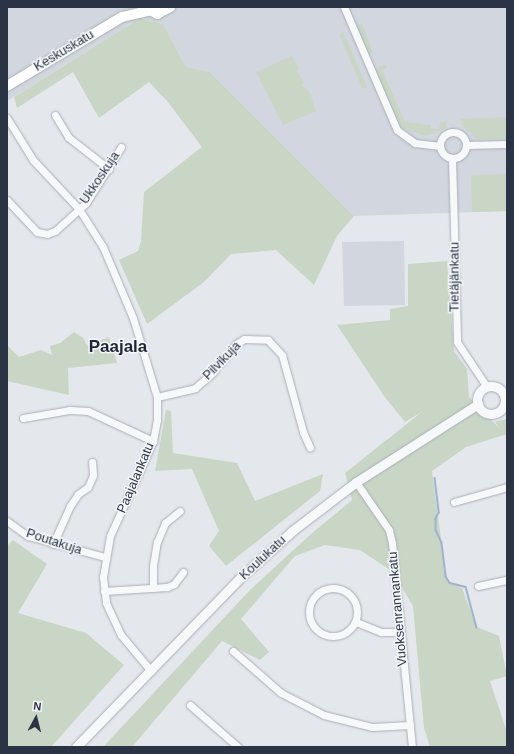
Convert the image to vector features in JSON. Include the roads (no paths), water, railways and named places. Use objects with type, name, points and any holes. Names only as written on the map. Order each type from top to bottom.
[{"type":"main road","name":"Keskuskatu","points":[[122,17],[132,7]]},
{"type":"main road","name":"Keskuskatu","points":[[7,86],[122,17],[147,9],[157,14],[170,7]]},
{"type":"street","points":[[344,7],[398,130],[415,143],[440,146]]},
{"type":"street","points":[[55,115],[68,137],[109,169]]},
{"type":"street","name":"Paajalankatu","points":[[7,118],[33,160],[79,209],[115,271],[133,318],[157,397],[157,420],[153,441],[110,536],[104,557],[104,591],[106,603],[122,635],[152,670]]},
{"type":"street","points":[[453,132],[462,135],[466,145],[462,154],[452,158],[444,154],[440,146],[443,136],[453,132]]},
{"type":"street","points":[[466,145],[507,144]]},
{"type":"street","name":"Ukkoskuja","points":[[7,200],[37,232],[47,234],[55,231],[79,209],[109,169],[121,147]]},
{"type":"street","name":"Tietäjänkatu","points":[[452,158],[457,342],[487,387]]},
{"type":"street","name":"Pilvikuja","points":[[157,397],[195,388],[212,373],[236,344],[244,339],[268,340],[282,355],[303,432],[310,448]]},
{"type":"street","points":[[487,387],[499,389],[506,398],[503,408],[492,414],[483,412],[478,404],[478,396],[487,387]]},
{"type":"street","name":"Koulukatu","points":[[76,747],[247,572],[298,526],[356,482],[478,404]]},
{"type":"street","points":[[23,418],[70,410],[88,411],[153,441]]},
{"type":"street","points":[[53,544],[70,506],[78,494],[88,487],[93,475],[92,462]]},
{"type":"street","name":"Vuoksenrannankatu","points":[[356,482],[389,530],[397,575],[400,632],[412,747]]},
{"type":"street","points":[[454,502],[507,487]]},
{"type":"street","points":[[153,588],[157,542],[165,523],[180,511]]},
{"type":"street","name":"Poutakuja","points":[[7,521],[28,536],[104,557]]},
{"type":"street","points":[[104,591],[153,588],[174,584],[183,572]]},
{"type":"street","points":[[478,586],[507,580]]},
{"type":"street","points":[[332,587],[347,592],[357,605],[356,622],[343,634],[325,635],[318,631],[309,617],[312,601],[317,594],[332,587]]},
{"type":"street","points":[[356,622],[381,632],[400,632]]},
{"type":"street","points":[[233,650],[281,693],[324,715],[372,727],[410,725]]},
{"type":"street","points":[[190,705],[221,734],[238,747]]},
{"type":"waterway","points":[[435,478],[439,513],[436,519],[436,530],[442,543],[446,577],[450,583],[466,587],[477,628]]},
{"type":"district","name":"Paajala","points":[[118,347]]}]
